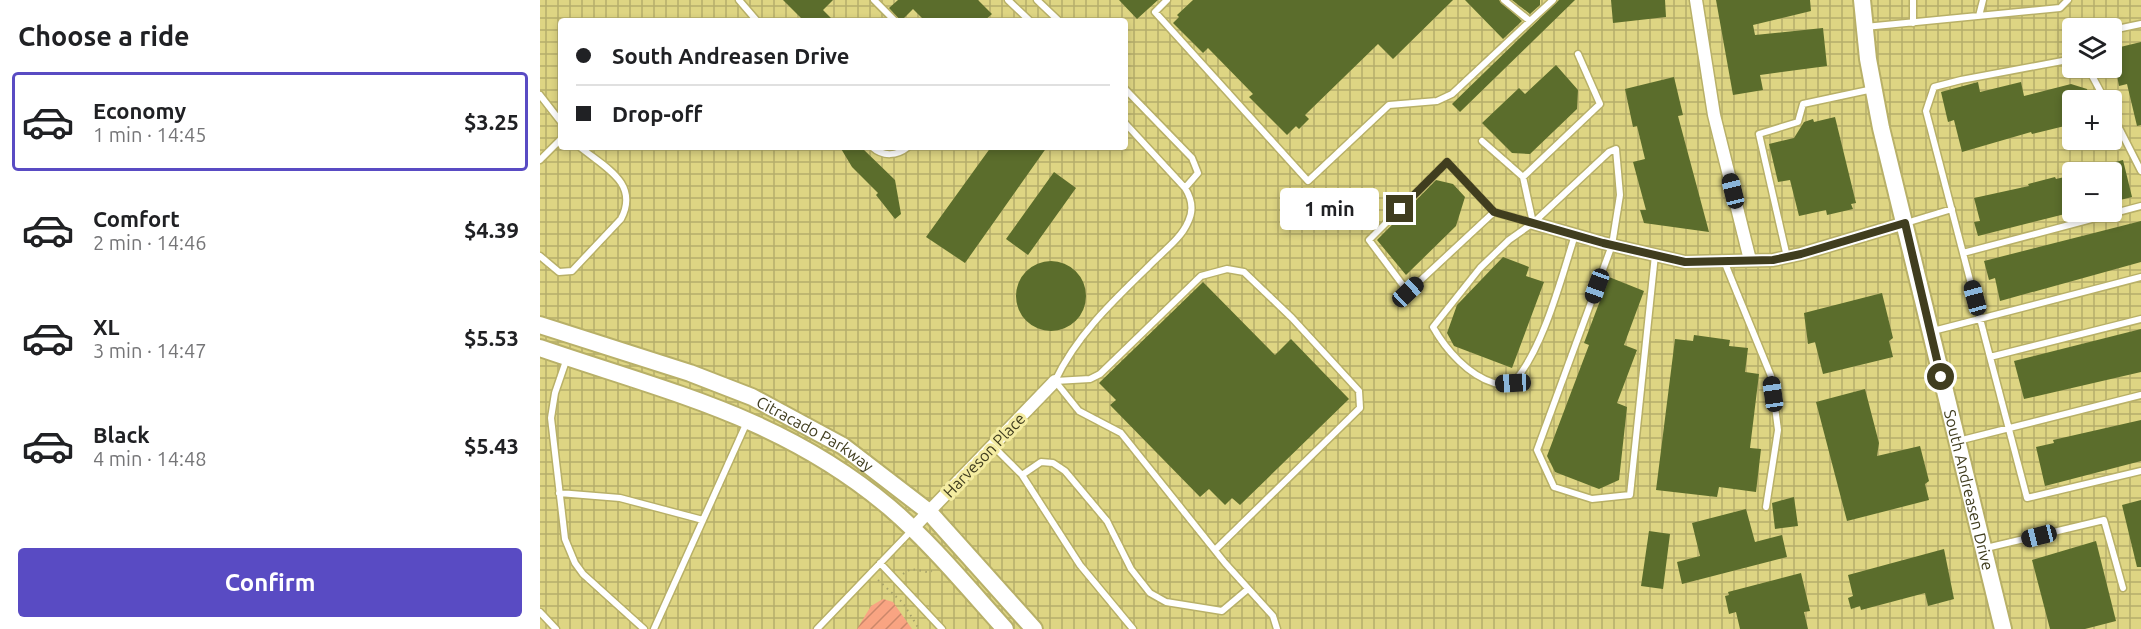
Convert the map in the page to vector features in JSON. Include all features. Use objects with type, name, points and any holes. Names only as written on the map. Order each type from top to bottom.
[{"type":"main road","name":"South Andreasen Drive","points":[[1862,0],[1874,88],[1930,332],[2004,629]]},
{"type":"main road","name":"Citracado Parkway","points":[[540,325],[690,373],[752,397],[843,446],[929,512],[1034,629]]},
{"type":"main road","name":"Citracado Parkway","points":[[540,348],[697,399],[748,419],[822,459],[887,506],[913,528],[1005,629]]},
{"type":"street","points":[[1696,0],[1714,115],[1750,260]]},
{"type":"street","points":[[1533,223],[1685,262],[1787,257],[1905,223]]},
{"type":"street","name":"Harveson Place","points":[[913,528],[1055,381]]},
{"type":"lane","points":[[739,0],[754,18]]},
{"type":"lane","points":[[874,0],[892,18]]},
{"type":"lane","points":[[1008,0],[1027,18]]},
{"type":"lane","points":[[1016,6],[1024,0]]},
{"type":"lane","points":[[1037,0],[1056,18]]},
{"type":"lane","points":[[1167,0],[1155,12],[1308,181],[1389,105],[1437,101],[1452,94],[1553,0]]},
{"type":"lane","points":[[1504,0],[1530,21]]},
{"type":"lane","points":[[1913,0],[1913,23]]},
{"type":"lane","points":[[1979,16],[1983,0]]},
{"type":"lane","points":[[1865,27],[2060,8],[2068,0]]},
{"type":"lane","points":[[2122,27],[2141,24]]},
{"type":"lane","points":[[1523,177],[1600,104],[1578,54]]},
{"type":"lane","points":[[2062,61],[1934,87],[1926,111],[2026,498],[2141,471]]},
{"type":"lane","points":[[1787,257],[1759,134],[1798,122],[1803,104],[1874,88]]},
{"type":"lane","points":[[1128,92],[1192,158],[1198,173],[1185,188]]},
{"type":"lane","points":[[540,95],[558,118]]},
{"type":"lane","points":[[1055,381],[1068,354],[1116,299],[1184,231],[1192,212],[1192,203],[1185,188],[1128,126]]},
{"type":"lane","points":[[2122,134],[2141,171]]},
{"type":"lane","points":[[1482,141],[1523,177],[1533,223]]},
{"type":"lane","points":[[540,160],[558,142]]},
{"type":"lane","points":[[1575,235],[1556,294],[1526,369],[1513,383],[1495,384],[1461,364],[1442,343],[1433,327],[1480,268],[1509,240],[1533,223],[1609,152],[1616,149],[1620,195],[1612,245],[1537,450],[1554,487],[1592,499],[1630,495],[1655,255]]},
{"type":"lane","points":[[540,256],[559,272],[572,271],[621,219],[626,210],[629,199],[623,183],[584,150]]},
{"type":"lane","points":[[878,150],[885,154],[895,154],[902,150]]},
{"type":"lane","points":[[1494,212],[1408,292],[1369,240],[1447,162],[1494,212],[1533,223]]},
{"type":"lane","points":[[1963,253],[2141,206]]},
{"type":"lane","points":[[1905,223],[1952,210]]},
{"type":"lane","points":[[1724,261],[1771,376],[1778,430],[1767,484],[1766,507]]},
{"type":"lane","points":[[1055,381],[1090,379],[1100,374],[1201,276],[1213,271],[1227,269],[1244,272],[1292,318],[1359,391],[1360,408],[1216,549]]},
{"type":"lane","points":[[1930,332],[2141,277]]},
{"type":"lane","points":[[1990,357],[2141,319]]},
{"type":"lane","points":[[567,357],[555,393],[551,418],[565,539],[575,563],[583,574],[644,629]]},
{"type":"lane","points":[[1055,381],[1079,411],[1121,433],[1248,589],[1273,615],[1277,629]]},
{"type":"lane","points":[[1958,442],[2141,395]]},
{"type":"lane","points":[[654,629],[748,419]]},
{"type":"lane","points":[[993,446],[1022,475],[1080,565],[1132,629]]},
{"type":"lane","points":[[1022,475],[1041,462],[1060,466],[1107,521],[1131,569],[1145,588],[1157,597],[1222,611],[1248,589]]},
{"type":"lane","points":[[559,493],[620,498],[703,520]]},
{"type":"lane","points":[[1983,549],[2104,520],[2123,588]]},
{"type":"lane","points":[[817,629],[913,528]]},
{"type":"lane","points":[[880,563],[942,629]]},
{"type":"lane","points":[[540,612],[556,629]]},
{"type":"path","points":[[897,580],[910,569],[932,571]]},
{"type":"path","points":[[878,580],[903,603],[919,629]]},
{"type":"shaded area","points":[[540,0],[2141,0],[2141,629],[540,629]]},
{"type":"shaded area","points":[[883,599],[893,602],[912,629],[857,629],[871,606]]},
{"type":"building","points":[[783,0],[833,0],[823,10],[831,18],[801,18]]},
{"type":"building","points":[[898,0],[978,0],[992,14],[987,18],[922,18],[913,9],[904,18],[898,18],[889,8]]},
{"type":"building","points":[[1119,0],[1158,0],[1137,19]]},
{"type":"building","points":[[1193,0],[1453,0],[1393,59],[1378,44],[1305,115],[1309,119],[1299,129],[1296,126],[1287,135],[1249,97],[1253,94],[1208,48],[1203,53],[1173,23],[1179,17],[1177,15]]},
{"type":"building","points":[[1465,0],[1499,0],[1522,21],[1503,39]]},
{"type":"building","points":[[1512,0],[1540,0],[1540,5],[1530,14]]},
{"type":"building","points":[[1559,0],[1575,0],[1460,112],[1452,104]]},
{"type":"building","points":[[1611,0],[1665,0],[1666,17],[1613,23]]},
{"type":"building","points":[[1716,0],[1810,0],[1811,11],[1753,25],[1755,35],[1823,28],[1827,66],[1760,75],[1763,90],[1733,95]]},
{"type":"building","points":[[2141,42],[2141,125],[2137,126],[2127,84],[2119,86],[2117,78],[2122,78],[2122,47]]},
{"type":"building","points":[[1556,65],[1578,90],[1577,109],[1530,154],[1512,153],[1482,123],[1519,88],[1525,94]]},
{"type":"building","points":[[1674,77],[1683,115],[1678,116],[1709,232],[1644,223],[1640,210],[1646,210],[1633,162],[1645,159],[1637,126],[1633,127],[1625,89]]},
{"type":"building","points":[[1978,82],[1980,92],[2021,82],[2024,96],[2071,84],[2087,90],[2062,90],[2062,127],[2032,134],[2031,132],[1962,152],[1954,120],[1948,122],[1941,92]]},
{"type":"building","points":[[1835,117],[1856,203],[1851,204],[1853,209],[1827,215],[1826,210],[1799,216],[1790,180],[1778,182],[1769,144],[1794,138],[1804,122]]},
{"type":"building","points":[[842,150],[864,150],[895,180],[901,214],[895,219],[876,195],[878,193],[852,167]]},
{"type":"building","points":[[989,150],[1045,150],[965,263],[926,237]]},
{"type":"building","points":[[2123,160],[2132,197],[2122,200],[2122,162],[2115,162]]},
{"type":"building","points":[[1054,172],[1076,188],[1028,255],[1006,239]]},
{"type":"building","points":[[2055,177],[2056,179],[2062,178],[2062,215],[1978,236],[1974,222],[1980,221],[1974,198],[2029,186],[2028,184]]},
{"type":"building","points":[[1436,180],[1453,184],[1465,197],[1456,226],[1406,275],[1377,240]]},
{"type":"building","points":[[2141,221],[2141,262],[2000,301],[1995,278],[1989,280],[1984,261]]},
{"type":"building","points":[[1503,257],[1529,267],[1526,276],[1544,282],[1512,368],[1454,346],[1447,333],[1457,305]]},
{"type":"building","points":[[1044,261],[1058,261],[1071,267],[1080,276],[1086,289],[1084,309],[1076,321],[1058,331],[1044,331],[1031,325],[1022,316],[1016,303],[1016,289],[1022,276],[1031,267]]},
{"type":"building","points":[[1609,277],[1644,291],[1624,345],[1637,350],[1617,403],[1627,407],[1619,480],[1599,489],[1555,472],[1547,456],[1589,345],[1584,343]]},
{"type":"building","points":[[1203,282],[1275,355],[1291,339],[1349,399],[1240,505],[1232,498],[1225,505],[1209,489],[1200,497],[1110,405],[1116,400],[1099,383]]},
{"type":"building","points":[[1882,293],[1893,338],[1889,341],[1893,357],[1823,374],[1815,342],[1808,344],[1804,313]]},
{"type":"building","points":[[2141,329],[2141,372],[2024,399],[2014,361]]},
{"type":"building","points":[[1694,335],[1730,340],[1729,346],[1748,348],[1745,372],[1759,374],[1750,448],[1761,449],[1756,492],[1719,487],[1717,497],[1656,490],[1675,339],[1693,341]]},
{"type":"building","points":[[1865,389],[1879,443],[1877,456],[1920,446],[1929,481],[1925,484],[1929,500],[1847,521],[1816,402]]},
{"type":"building","points":[[2141,420],[2141,461],[2045,486],[2036,447],[2054,443],[2053,440]]},
{"type":"building","points":[[1794,497],[1798,526],[1775,529],[1772,503]]},
{"type":"building","points":[[2141,500],[2141,567],[2137,567],[2122,505]]},
{"type":"building","points":[[1746,509],[1755,542],[1782,535],[1787,557],[1682,584],[1677,562],[1700,556],[1692,523]]},
{"type":"building","points":[[1649,531],[1670,534],[1663,589],[1641,586]]},
{"type":"building","points":[[2096,541],[2116,621],[2085,629],[2050,629],[2032,560]]},
{"type":"building","points":[[1944,549],[1954,599],[1928,606],[1925,593],[1861,610],[1860,606],[1851,609],[1848,598],[1853,596],[1848,575]]},
{"type":"building","points":[[1801,573],[1810,611],[1804,612],[1808,629],[1740,629],[1736,612],[1729,614],[1725,596],[1729,595],[1728,592]]},
{"type":"route","points":[[1400,209],[1447,162],[1494,212],[1603,243],[1685,262],[1773,260],[1905,223],[1941,377]]}]
